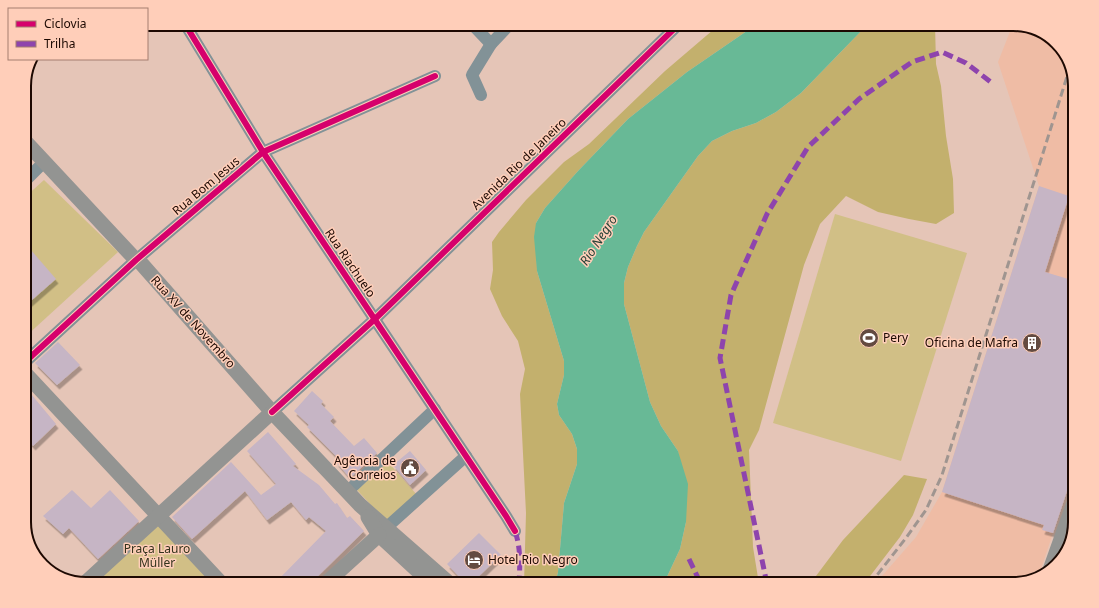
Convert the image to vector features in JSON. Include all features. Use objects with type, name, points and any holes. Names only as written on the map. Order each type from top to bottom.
[{"type":"main road","name":"Rua XV de Novembro","points":[[31,148],[136,260],[140,262],[272,412],[360,504],[426,577]]},
{"type":"main road","points":[[31,380],[215,577]]},
{"type":"main road","points":[[92,577],[272,412]]},
{"type":"main road","points":[[1054,558],[1068,520]]},
{"type":"main road","name":"Rua XV de Novembro","points":[[383,531],[441,577]]},
{"type":"main road","points":[[333,577],[383,531]]},
{"type":"street","name":"Rua Riachuelo","points":[[189,31],[263,152],[515,531]]},
{"type":"street","points":[[479,31],[491,44]]},
{"type":"street","points":[[481,95],[472,75],[491,44],[503,31]]},
{"type":"street","name":"Avenida Rio de Janeiro","points":[[272,412],[375,319],[670,31]]},
{"type":"street","name":"Rua Bom Jesus","points":[[31,357],[136,260],[263,152],[435,76]]},
{"type":"street","points":[[31,175],[44,162]]},
{"type":"street","points":[[348,492],[435,409]]},
{"type":"street","points":[[383,531],[466,456]]},
{"type":"shaded area","points":[[712,31],[747,31],[687,72],[628,119],[545,208],[536,223],[537,271],[564,361],[564,375],[557,404],[559,415],[572,434],[577,449],[577,464],[564,503],[557,577],[524,577],[526,513],[520,394],[525,369],[518,341],[502,316],[490,289],[493,270],[492,242],[526,200],[564,162],[589,144],[665,71]]},
{"type":"shaded area","points":[[861,31],[935,31],[936,64],[941,86],[946,136],[953,179],[954,213],[936,224],[878,212],[846,196],[820,224],[804,265],[759,430],[749,450],[753,547],[758,577],[667,577],[680,549],[686,522],[678,451],[661,426],[650,402],[624,304],[624,283],[628,267],[644,232],[698,156],[712,141],[732,131],[756,123],[776,112],[801,93]]},
{"type":"shaded area","points":[[1010,31],[1024,32],[1044,40],[1059,55],[1067,75],[1068,488],[1041,569],[1021,577],[881,577],[916,537],[942,492],[1039,186],[998,62]]},
{"type":"shaded area","points":[[904,475],[927,479],[913,515],[900,537],[869,577],[815,577],[843,540]]},
{"type":"green space","points":[[44,180],[118,252],[31,332],[31,192]]},
{"type":"green space","name":"Pery","points":[[835,214],[967,253],[901,461],[773,423]]},
{"type":"green space","points":[[388,462],[417,495],[386,521],[357,490]]},
{"type":"green space","name":"Praça Lauro Müller","points":[[158,518],[215,577],[94,577]]},
{"type":"water","name":"Rio Negro","points":[[747,31],[861,31],[801,93],[776,112],[756,123],[732,131],[712,141],[698,156],[644,232],[628,267],[624,283],[624,304],[650,402],[661,426],[678,451],[688,484],[686,522],[680,549],[667,577],[557,577],[564,503],[577,464],[577,449],[572,434],[559,415],[557,404],[564,375],[564,361],[537,271],[534,237],[536,223],[545,208],[628,119],[687,72]]},
{"type":"building","name":"Oficina de Mafra","points":[[1039,186],[1068,196],[1045,272],[1068,279],[1068,488],[1053,533],[1042,530],[1044,525],[942,492]]},
{"type":"building","points":[[31,250],[56,279],[31,301]]},
{"type":"building","points":[[58,342],[80,365],[57,385],[35,363]]},
{"type":"building","points":[[312,391],[323,401],[321,404],[334,417],[330,421],[354,446],[364,438],[377,453],[350,478],[336,462],[339,459],[307,427],[309,425],[294,411]]},
{"type":"building","points":[[31,394],[56,424],[33,446],[31,444]]},
{"type":"building","points":[[268,432],[296,464],[293,466],[319,485],[335,504],[337,503],[347,518],[350,516],[364,531],[317,577],[281,577],[326,531],[309,517],[306,520],[291,502],[267,520],[245,491],[192,539],[172,517],[231,462],[261,495],[276,484],[247,451]]},
{"type":"building","name":"Agência de Correios","points":[[410,451],[426,470],[410,485],[393,465]]},
{"type":"building","points":[[72,490],[91,508],[110,490],[139,521],[98,559],[69,528],[63,534],[43,516]]},
{"type":"building","name":"Hotel Rio Negro","points":[[479,533],[501,555],[478,577],[459,577],[447,564]]},
{"type":"railway","points":[[875,577],[926,510],[942,475],[1067,76]]},
{"type":"marked path","points":[[766,577],[720,358],[731,295],[767,214],[808,147],[859,99],[912,62],[942,52],[966,63],[992,83]]},
{"type":"marked path","points":[[515,531],[519,550],[519,577]]},
{"type":"marked path","points":[[689,559],[698,577]]},
{"type":"cycle path","points":[[189,31],[263,152],[515,531]]},
{"type":"cycle path","points":[[272,412],[375,319],[672,31]]},
{"type":"cycle path","points":[[31,357],[136,260],[263,152],[435,76]]},
{"type":"place","name":"Pery","points":[[869,338]]},
{"type":"place","name":"Oficina de Mafra","points":[[1032,343]]},
{"type":"place","name":"Agência de Correios","points":[[410,468]]},
{"type":"place","name":"Hotel Rio Negro","points":[[474,560]]}]
